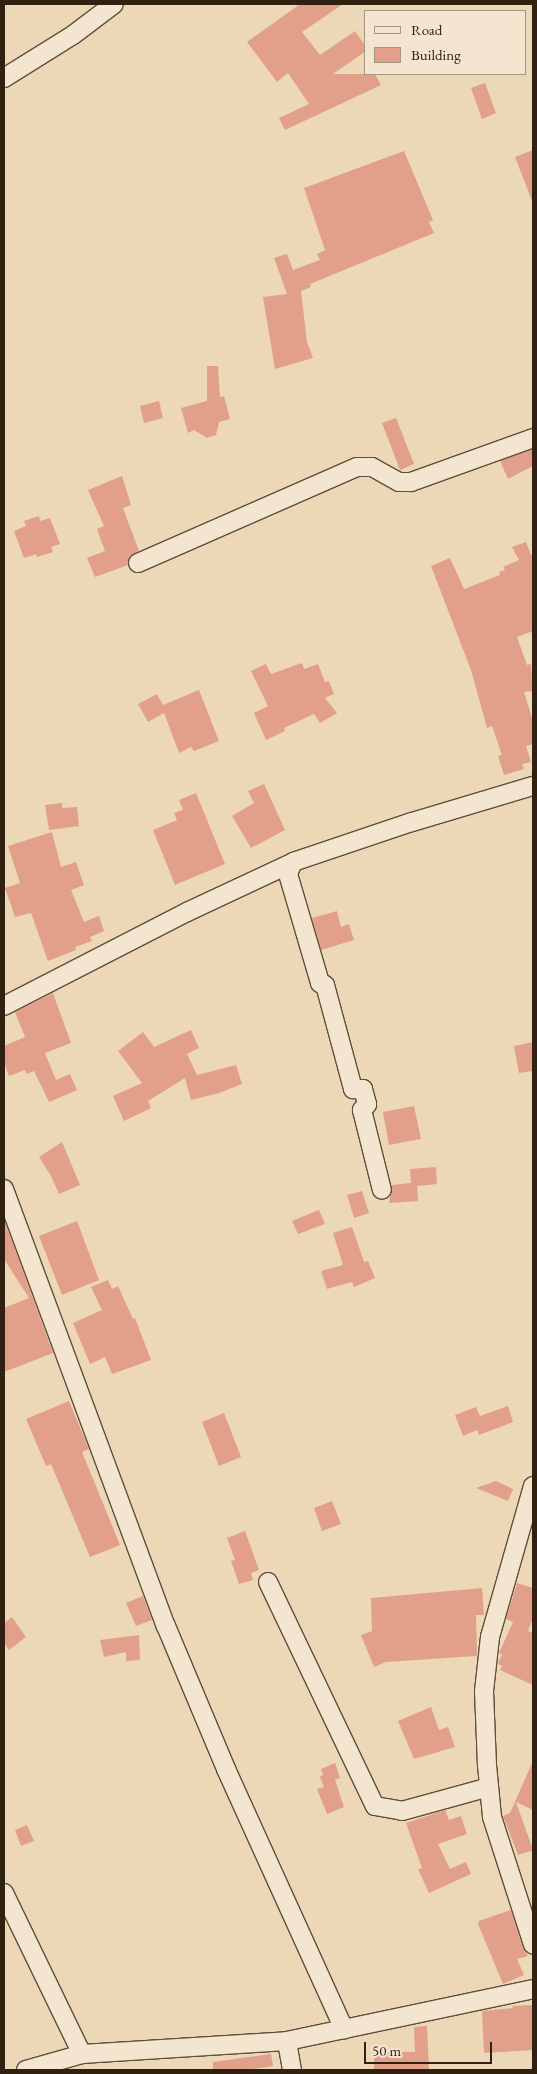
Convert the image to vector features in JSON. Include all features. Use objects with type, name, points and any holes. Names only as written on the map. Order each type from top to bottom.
[{"type":"street","points":[[4,78],[73,35],[114,4]]},
{"type":"street","points":[[138,563],[357,467],[372,466],[399,482],[411,482],[533,438]]},
{"type":"street","points":[[4,1006],[187,912],[293,862],[403,825],[533,786]]},
{"type":"street","points":[[293,862],[288,874],[320,984],[325,985],[353,1089],[363,1089],[367,1104],[362,1110],[382,1190]]},
{"type":"street","points":[[4,1188],[166,1626],[226,1770],[344,2029]]},
{"type":"street","points":[[533,1486],[490,1637],[484,1691],[492,1817],[502,1854],[533,1945]]},
{"type":"street","points":[[268,1582],[375,1806],[402,1811],[489,1787]]},
{"type":"street","points":[[4,1893],[82,2054]]},
{"type":"street","points":[[26,2070],[82,2054],[287,2041],[533,1989]]},
{"type":"street","points":[[287,2041],[292,2070]]},
{"type":"building","points":[[300,4],[343,4],[302,32],[320,55],[355,31],[364,44],[364,52],[333,74],[376,75],[381,85],[285,130],[279,118],[309,104],[288,73],[277,82],[247,42]]},
{"type":"building","points":[[485,83],[496,113],[482,119],[471,88]]},
{"type":"building","points":[[533,150],[533,200],[532,201],[515,157]]},
{"type":"building","points":[[404,151],[433,220],[429,222],[434,233],[310,284],[311,287],[301,291],[307,342],[313,358],[275,369],[263,297],[287,294],[274,258],[287,254],[293,270],[320,260],[317,254],[325,250],[304,188]]},
{"type":"building","points":[[207,366],[218,366],[220,397],[224,396],[230,419],[219,422],[216,435],[207,438],[194,430],[188,433],[181,408],[207,401]]},
{"type":"building","points":[[159,401],[163,418],[144,423],[140,406]]},
{"type":"building","points":[[396,418],[414,464],[400,470],[382,423]]},
{"type":"building","points":[[533,449],[533,466],[508,479],[500,461]]},
{"type":"building","points":[[122,476],[131,505],[123,508],[139,551],[130,556],[128,565],[95,577],[87,558],[105,551],[97,529],[104,526],[88,490]]},
{"type":"building","points":[[39,516],[40,521],[50,518],[60,544],[51,547],[53,552],[37,557],[36,554],[24,558],[14,531],[26,526],[24,521]]},
{"type":"building","points":[[526,542],[531,555],[533,554],[533,631],[517,637],[527,665],[531,664],[533,691],[524,692],[533,721],[533,744],[526,746],[531,762],[522,764],[524,769],[504,775],[498,756],[502,755],[492,726],[487,728],[471,670],[431,566],[450,558],[464,589],[500,575],[499,572],[505,570],[503,567],[519,560],[512,547]]},
{"type":"building","points":[[302,663],[304,669],[318,664],[325,682],[329,681],[334,694],[325,698],[337,713],[320,723],[314,714],[284,728],[285,731],[266,740],[254,713],[268,706],[251,671],[266,664],[271,674]]},
{"type":"building","points":[[199,690],[219,741],[194,751],[191,747],[179,753],[164,713],[148,722],[138,704],[157,694],[163,705]]},
{"type":"building","points":[[264,784],[285,830],[251,848],[232,816],[254,803],[248,791]]},
{"type":"building","points":[[196,793],[225,864],[175,885],[153,830],[177,820],[174,813],[183,810],[179,800]]},
{"type":"building","points":[[62,803],[62,808],[77,807],[79,826],[49,830],[45,805]]},
{"type":"building","points":[[52,832],[61,867],[76,862],[84,885],[71,890],[84,922],[99,916],[104,931],[90,937],[92,941],[75,947],[76,950],[48,961],[31,913],[15,917],[5,888],[20,883],[8,846]]},
{"type":"building","points":[[337,911],[341,927],[349,924],[354,940],[321,950],[312,918]]},
{"type":"building","points":[[53,993],[71,1043],[45,1053],[56,1080],[70,1074],[77,1090],[49,1102],[34,1071],[27,1074],[25,1070],[9,1076],[4,1062],[4,1046],[25,1037],[15,1012]]},
{"type":"building","points":[[191,1030],[199,1048],[187,1054],[197,1075],[236,1065],[242,1084],[219,1093],[191,1100],[185,1078],[148,1101],[151,1108],[124,1121],[113,1096],[142,1083],[118,1051],[143,1032],[154,1047]]},
{"type":"building","points":[[533,1042],[533,1071],[519,1073],[514,1046]]},
{"type":"building","points":[[414,1106],[421,1139],[389,1145],[383,1112]]},
{"type":"building","points":[[62,1142],[80,1185],[59,1194],[51,1176],[39,1157]]},
{"type":"building","points":[[436,1167],[437,1184],[417,1186],[418,1201],[389,1203],[392,1185],[411,1183],[410,1169]]},
{"type":"building","points":[[362,1191],[369,1213],[354,1218],[347,1195]]},
{"type":"building","points":[[319,1210],[325,1224],[298,1234],[292,1221]]},
{"type":"building","points":[[4,1219],[53,1353],[4,1372],[4,1308],[29,1298],[4,1259]]},
{"type":"building","points":[[77,1221],[99,1280],[62,1295],[39,1236]]},
{"type":"building","points":[[352,1227],[364,1262],[368,1261],[375,1278],[354,1287],[352,1282],[327,1289],[321,1271],[343,1265],[333,1233]]},
{"type":"building","points":[[108,1280],[112,1289],[118,1286],[133,1319],[135,1318],[151,1360],[112,1374],[105,1357],[90,1364],[73,1323],[102,1310],[91,1287]]},
{"type":"building","points":[[69,1401],[89,1449],[82,1452],[120,1545],[90,1557],[51,1464],[46,1466],[26,1419]]},
{"type":"building","points":[[508,1406],[513,1422],[479,1435],[477,1430],[463,1436],[455,1415],[476,1407],[480,1416]]},
{"type":"building","points":[[224,1413],[241,1457],[219,1466],[202,1422]]},
{"type":"building","points":[[496,1481],[513,1489],[508,1501],[476,1488]]},
{"type":"building","points":[[332,1501],[341,1524],[322,1531],[314,1508]]},
{"type":"building","points":[[245,1531],[259,1570],[251,1573],[253,1580],[239,1584],[231,1561],[235,1560],[227,1538]]},
{"type":"building","points":[[517,1583],[533,1588],[533,1618],[528,1631],[533,1633],[533,1685],[500,1670],[502,1666],[498,1664],[502,1654],[499,1653],[513,1622],[506,1619]]},
{"type":"building","points":[[482,1588],[484,1615],[476,1615],[477,1656],[386,1662],[374,1667],[361,1635],[372,1631],[371,1598]]},
{"type":"building","points":[[143,1596],[152,1620],[136,1626],[126,1603]]},
{"type":"building","points":[[12,1617],[26,1637],[9,1650],[4,1643],[4,1623]]},
{"type":"building","points":[[139,1635],[140,1660],[126,1661],[126,1652],[104,1657],[100,1640]]},
{"type":"building","points":[[431,1707],[439,1730],[448,1727],[455,1747],[414,1759],[398,1721]]},
{"type":"building","points":[[533,1761],[533,1810],[516,1802],[533,1850],[518,1855],[503,1816],[510,1813]]},
{"type":"building","points":[[335,1763],[340,1778],[335,1780],[344,1807],[327,1814],[317,1789],[324,1787],[320,1777],[323,1775],[321,1769]]},
{"type":"building","points":[[445,1810],[449,1820],[461,1816],[467,1834],[438,1844],[450,1869],[466,1862],[471,1874],[429,1893],[418,1869],[422,1868],[406,1823]]},
{"type":"building","points":[[27,1825],[34,1841],[21,1846],[15,1830]]},
{"type":"building","points":[[511,1910],[523,1948],[528,1956],[517,1959],[524,1975],[503,1984],[478,1924],[479,1921]]},
{"type":"building","points":[[533,2005],[533,2050],[484,2053],[482,2011]]},
{"type":"building","points":[[427,2026],[429,2070],[374,2070],[374,2052],[415,2052],[414,2027]]},
{"type":"building","points":[[271,2054],[273,2066],[247,2070],[213,2070],[213,2062]]}]
